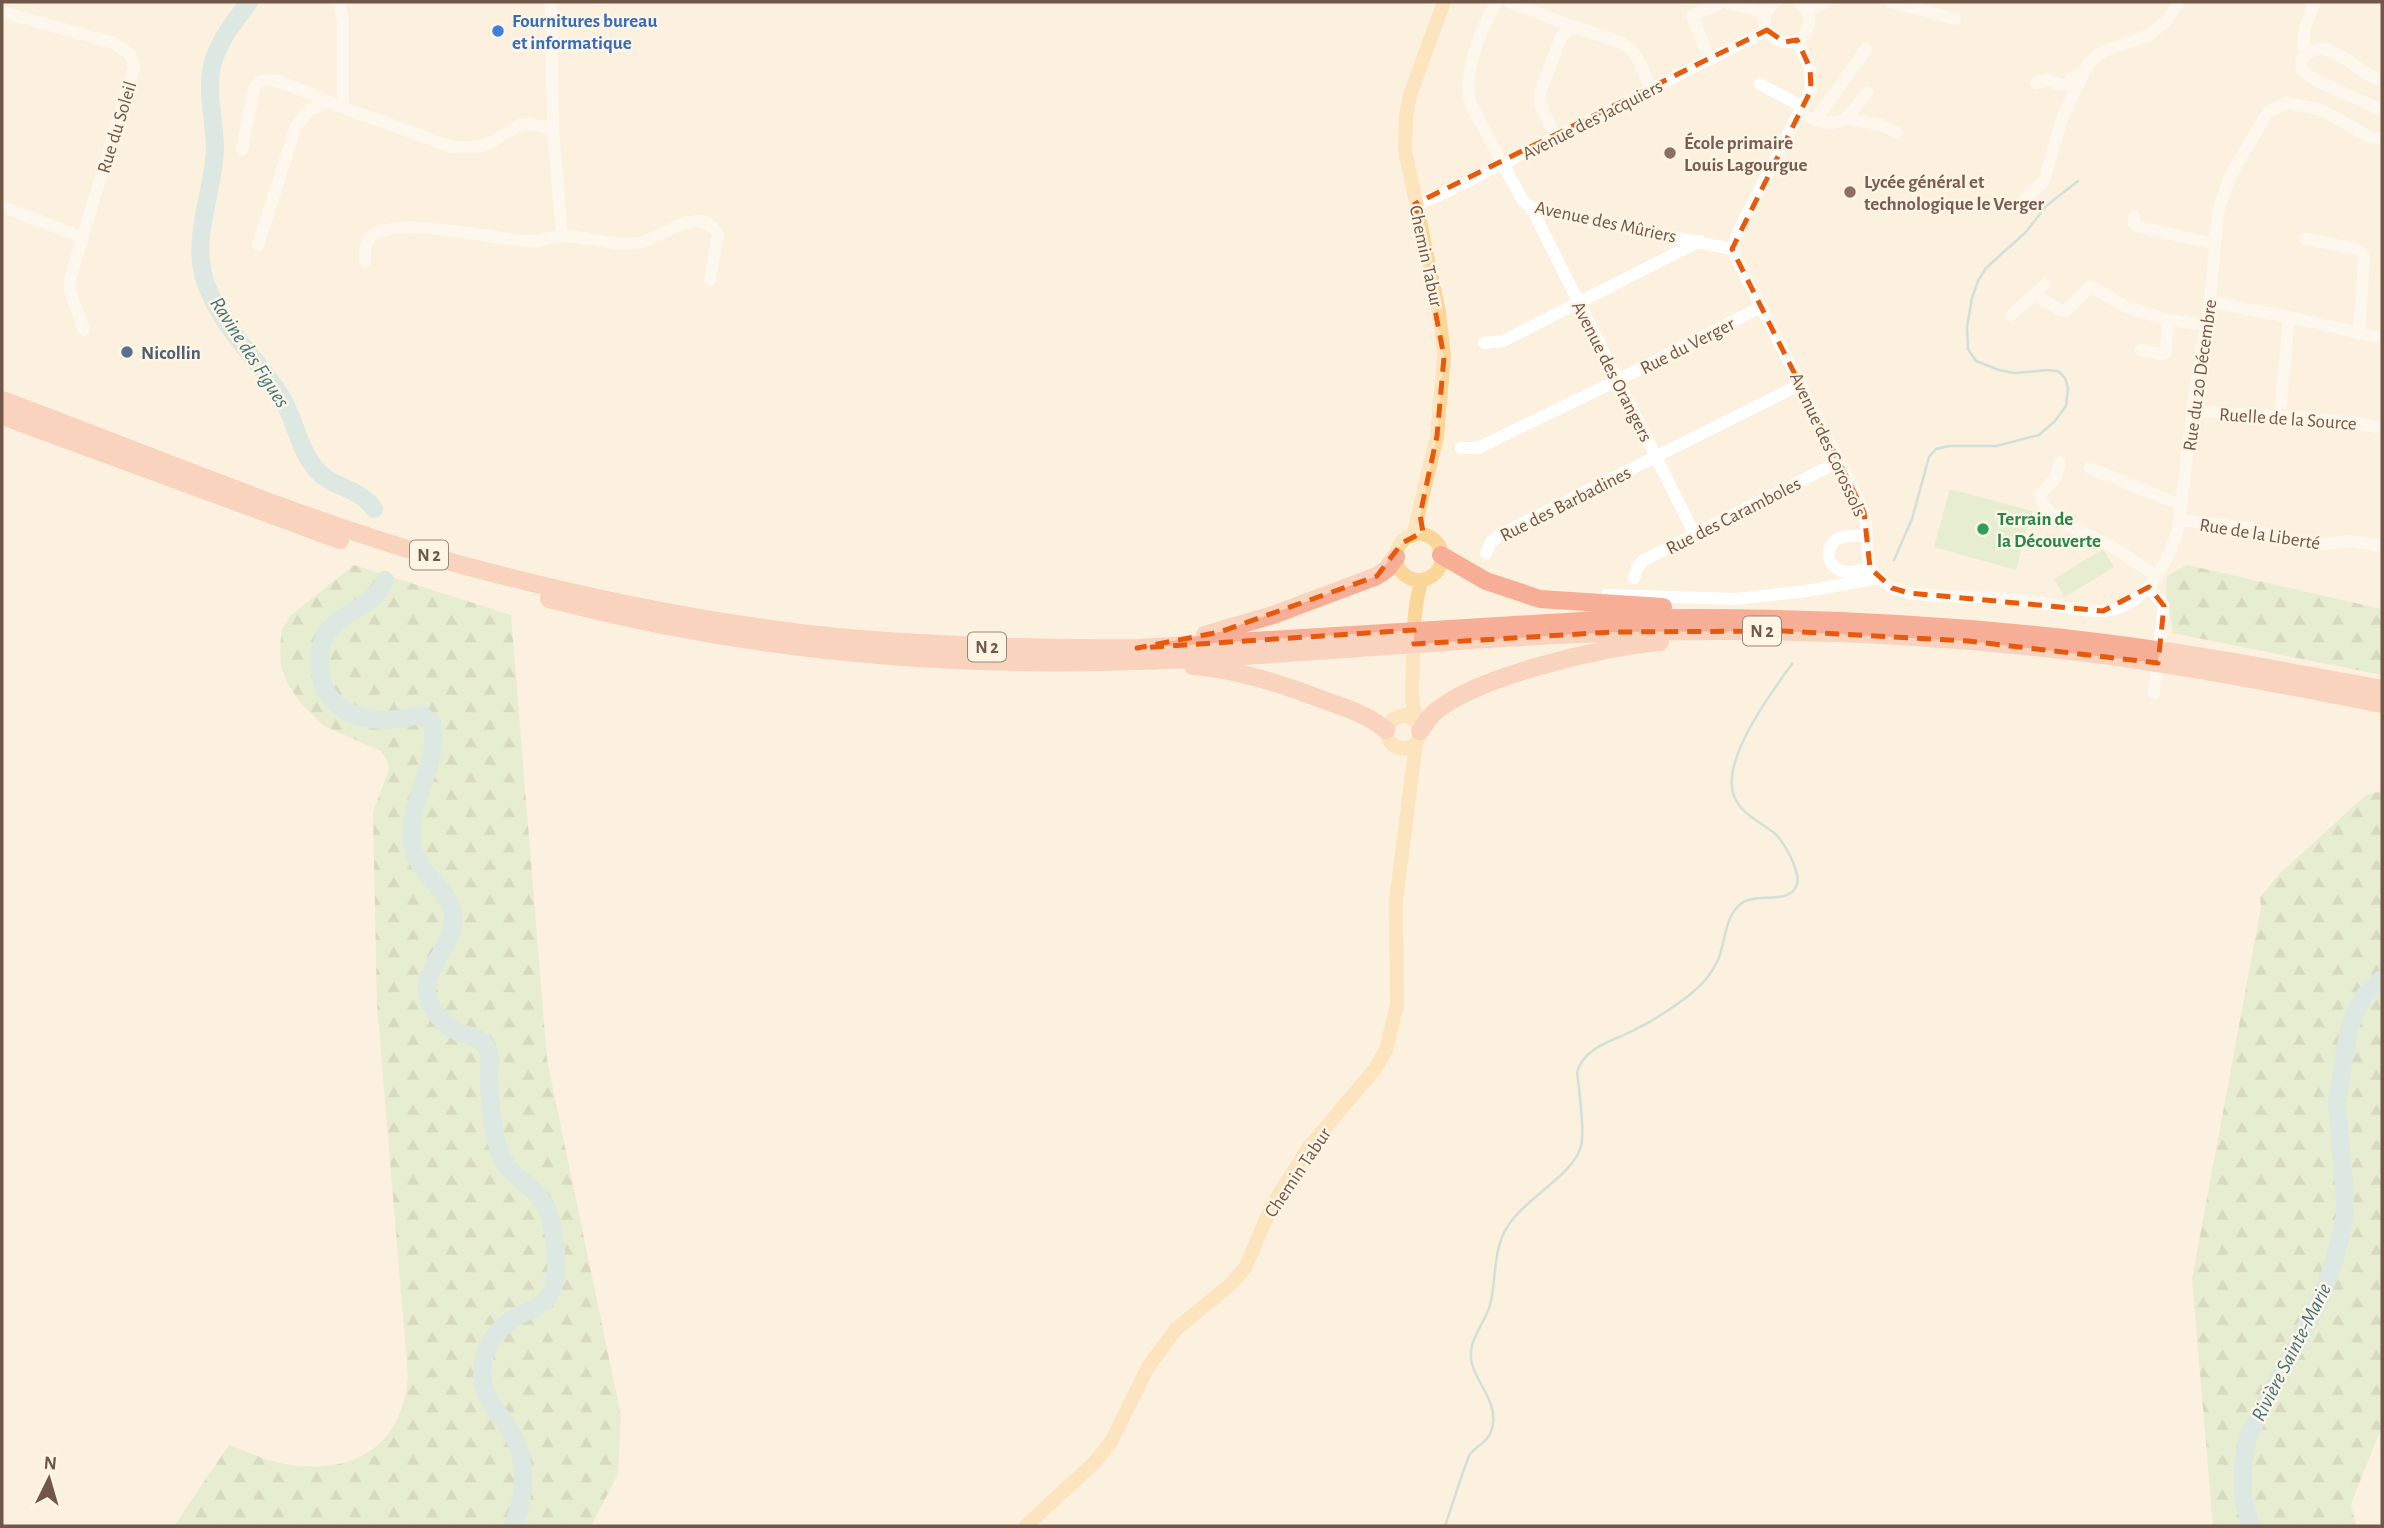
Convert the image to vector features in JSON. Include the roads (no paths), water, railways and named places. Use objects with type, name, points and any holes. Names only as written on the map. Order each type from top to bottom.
[{"type":"highway","name":"N 2","points":[[2,400],[344,528],[460,564],[565,591],[688,616],[836,636],[1137,655],[1517,624],[1681,618],[1782,618],[1906,624],[2056,637],[2175,652],[2382,689]]},
{"type":"highway","name":"N 2","points":[[2,416],[343,541],[485,583],[682,629],[771,643],[908,657],[1007,661],[1693,631],[1858,635],[2052,650],[2161,663],[2382,704]]},
{"type":"highway","points":[[1441,555],[1477,577],[1540,599],[1719,610],[1782,618]]},
{"type":"highway","points":[[1137,655],[1167,639],[1220,632],[1377,576],[1387,569],[1396,556]]},
{"type":"highway","points":[[1417,732],[1430,717],[1470,691],[1557,661],[1648,643],[1719,639],[2052,650]]},
{"type":"highway","points":[[1137,655],[1253,675],[1359,713],[1392,731]]},
{"type":"main road","name":"Chemin Tabur","points":[[1418,536],[1439,424],[1444,357],[1439,312],[1405,150],[1406,116],[1410,94],[1444,2]]},
{"type":"main road","points":[[1418,536],[1435,541],[1441,555],[1434,575],[1416,579],[1400,571],[1396,556],[1402,543],[1418,536]]},
{"type":"main road","name":"Chemin Tabur","points":[[1026,1526],[1094,1463],[1111,1442],[1148,1367],[1176,1329],[1245,1268],[1272,1205],[1309,1147],[1375,1069],[1385,1049],[1394,1020],[1398,988],[1396,901],[1417,732],[1412,694],[1416,579]]},
{"type":"main road","points":[[1392,731],[1412,694]]},
{"type":"main road","points":[[1409,716],[1417,732],[1404,749],[1392,731],[1409,716]]},
{"type":"main road","name":"Chemin Tabur","points":[[1392,731],[1409,792]]},
{"type":"street","points":[[338,2],[343,20],[343,106]]},
{"type":"street","points":[[551,2],[553,129],[562,236]]},
{"type":"street","name":"Avenue des Mûriers","points":[[1496,2],[1471,63],[1467,86],[1471,105],[1523,201],[1531,207],[1732,249]]},
{"type":"street","points":[[1509,2],[1630,48],[1651,89]]},
{"type":"street","points":[[1710,60],[1692,16],[1723,2],[1766,13]]},
{"type":"street","points":[[1775,2],[1766,13],[1767,30],[1771,36],[1784,42],[1797,40],[1807,30],[1809,16],[1803,6],[1826,2]]},
{"type":"street","points":[[1889,2],[1955,19]]},
{"type":"street","points":[[2020,204],[2044,181],[2062,118],[2088,62],[2099,54],[2149,35],[2165,22],[2179,2]]},
{"type":"street","points":[[2306,53],[2303,48],[2304,31],[2314,2]]},
{"type":"street","name":"Rue du Soleil","points":[[2,12],[114,43],[130,54],[134,67],[70,279],[70,291],[84,330]]},
{"type":"street","points":[[1556,138],[1540,104],[1541,85],[1561,37],[1570,29],[1578,28]]},
{"type":"street","name":"Avenue des Jacquiers","points":[[1415,204],[1440,195],[1556,138],[1767,30]]},
{"type":"street","points":[[1732,249],[1740,228],[1811,90],[1811,75],[1797,40]]},
{"type":"street","points":[[1815,120],[1866,49]]},
{"type":"street","points":[[2382,81],[2364,73],[2332,50],[2315,49],[2306,53],[2300,63],[2302,71],[2317,81],[2382,110]]},
{"type":"street","points":[[2036,83],[2047,79],[2064,86],[2073,78],[2081,76]]},
{"type":"street","points":[[242,149],[252,96],[258,82],[267,80],[307,92],[452,147],[478,147],[520,125],[531,124],[553,129]]},
{"type":"street","points":[[1760,85],[1815,120],[1828,124],[1845,118],[1867,92]]},
{"type":"street","points":[[258,245],[296,126],[309,110],[328,102]]},
{"type":"street","name":"Rue du 20 Décembre","points":[[2153,582],[2171,550],[2180,520],[2222,193],[2230,176],[2268,112],[2287,103],[2322,110],[2370,137],[2382,139]]},
{"type":"street","points":[[1845,118],[1881,125],[1897,133]]},
{"type":"street","points":[[2,206],[81,237]]},
{"type":"street","name":"Avenue des Orangers","points":[[1531,207],[1695,535]]},
{"type":"street","points":[[2134,216],[2134,224],[2139,227],[2215,244]]},
{"type":"street","points":[[365,261],[365,249],[369,240],[380,231],[397,228],[423,227],[510,240],[537,241],[562,236],[623,244],[639,243],[695,220],[704,220],[712,225],[718,234],[710,280]]},
{"type":"street","points":[[2305,239],[2355,248],[2361,252],[2364,258],[2359,334]]},
{"type":"street","points":[[1485,343],[1503,341],[1700,242]]},
{"type":"street","name":"Avenue des Corossols","points":[[1732,249],[1864,512],[1870,568],[1878,579]]},
{"type":"street","points":[[2011,316],[2045,284]]},
{"type":"street","points":[[2035,295],[2066,311],[2090,286],[2126,307],[2169,320],[2205,325]]},
{"type":"street","points":[[2210,302],[2382,338]]},
{"type":"street","name":"Rue du Verger","points":[[1461,448],[1478,448],[1761,307]]},
{"type":"street","points":[[2281,404],[2289,317]]},
{"type":"street","points":[[2141,350],[2165,353],[2169,320]]},
{"type":"street","name":"Rue des Barbadines","points":[[1486,553],[1491,542],[1499,535],[1801,384]]},
{"type":"street","name":"Ruelle de la Source","points":[[2193,411],[2346,421],[2382,428]]},
{"type":"street","name":"Rue des Caramboles","points":[[1634,578],[1637,568],[1644,560],[1840,461]]},
{"type":"street","points":[[2060,462],[2055,479],[2040,495],[2044,503],[2075,530],[2106,543],[2153,582],[2164,606],[2154,693]]},
{"type":"street","points":[[2091,468],[2181,505]]},
{"type":"street","name":"Rue de la Liberté","points":[[2180,520],[2249,528],[2283,540],[2316,545],[2350,541],[2382,546]]},
{"type":"street","points":[[1866,536],[1840,538],[1828,551],[1836,568],[1844,572],[1870,568]]},
{"type":"street","points":[[1505,589],[1573,595],[1736,599],[1807,592],[1878,579],[1892,588],[1909,593],[2022,600],[2103,611],[2127,603],[2153,582]]},
{"type":"waterway","name":"Ravine des Figues","points":[[249,2],[222,40],[210,76],[215,150],[201,232],[201,265],[205,281],[220,313],[281,396],[309,460],[321,475],[361,496],[374,509]]},
{"type":"waterway","points":[[1894,560],[1912,519],[1929,457],[1936,449],[1949,446],[1996,446],[2039,435],[2055,421],[2066,406],[2068,388],[2065,378],[2058,371],[2015,373],[1976,361],[1968,349],[1967,327],[1972,298],[1986,268],[2026,232],[2046,206],[2078,181]]},
{"type":"waterway","name":"Ravine des Figues","points":[[385,580],[369,601],[345,616],[325,636],[320,650],[321,678],[335,703],[355,715],[377,720],[422,715],[432,723],[432,755],[413,816],[413,847],[416,858],[449,903],[453,924],[430,975],[427,984],[428,998],[436,1014],[445,1023],[454,1030],[480,1040],[486,1046],[490,1059],[492,1117],[499,1151],[512,1172],[535,1192],[544,1204],[550,1217],[556,1253],[554,1283],[547,1299],[507,1323],[489,1345],[483,1363],[484,1389],[514,1437],[522,1462],[523,1488],[513,1526]]},
{"type":"waterway","points":[[1445,1526],[1469,1456],[1486,1440],[1492,1430],[1492,1407],[1472,1364],[1471,1348],[1490,1305],[1499,1245],[1509,1224],[1519,1212],[1576,1158],[1582,1139],[1577,1072],[1581,1063],[1593,1050],[1657,1018],[1700,986],[1716,965],[1729,922],[1736,908],[1742,903],[1786,895],[1796,887],[1796,872],[1784,846],[1773,832],[1741,808],[1734,796],[1732,781],[1734,764],[1750,727],[1792,664]]},
{"type":"waterway","name":"Rivière Sainte-Marie","points":[[2251,1526],[2243,1498],[2243,1467],[2248,1436],[2322,1296],[2335,1258],[2345,1217],[2337,1103],[2344,1057],[2355,1013],[2365,995],[2382,979]]},
{"type":"place","name":"Fournitures bureau et informatique","points":[[498,31]]},
{"type":"place","name":"École primaire Louis Lagourgue","points":[[1670,153]]},
{"type":"place","name":"Lycée général et technologique le Verger","points":[[1850,192]]},
{"type":"place","name":"Nicollin","points":[[127,352]]},
{"type":"place","name":"Terrain de la Découverte","points":[[1983,529]]}]
